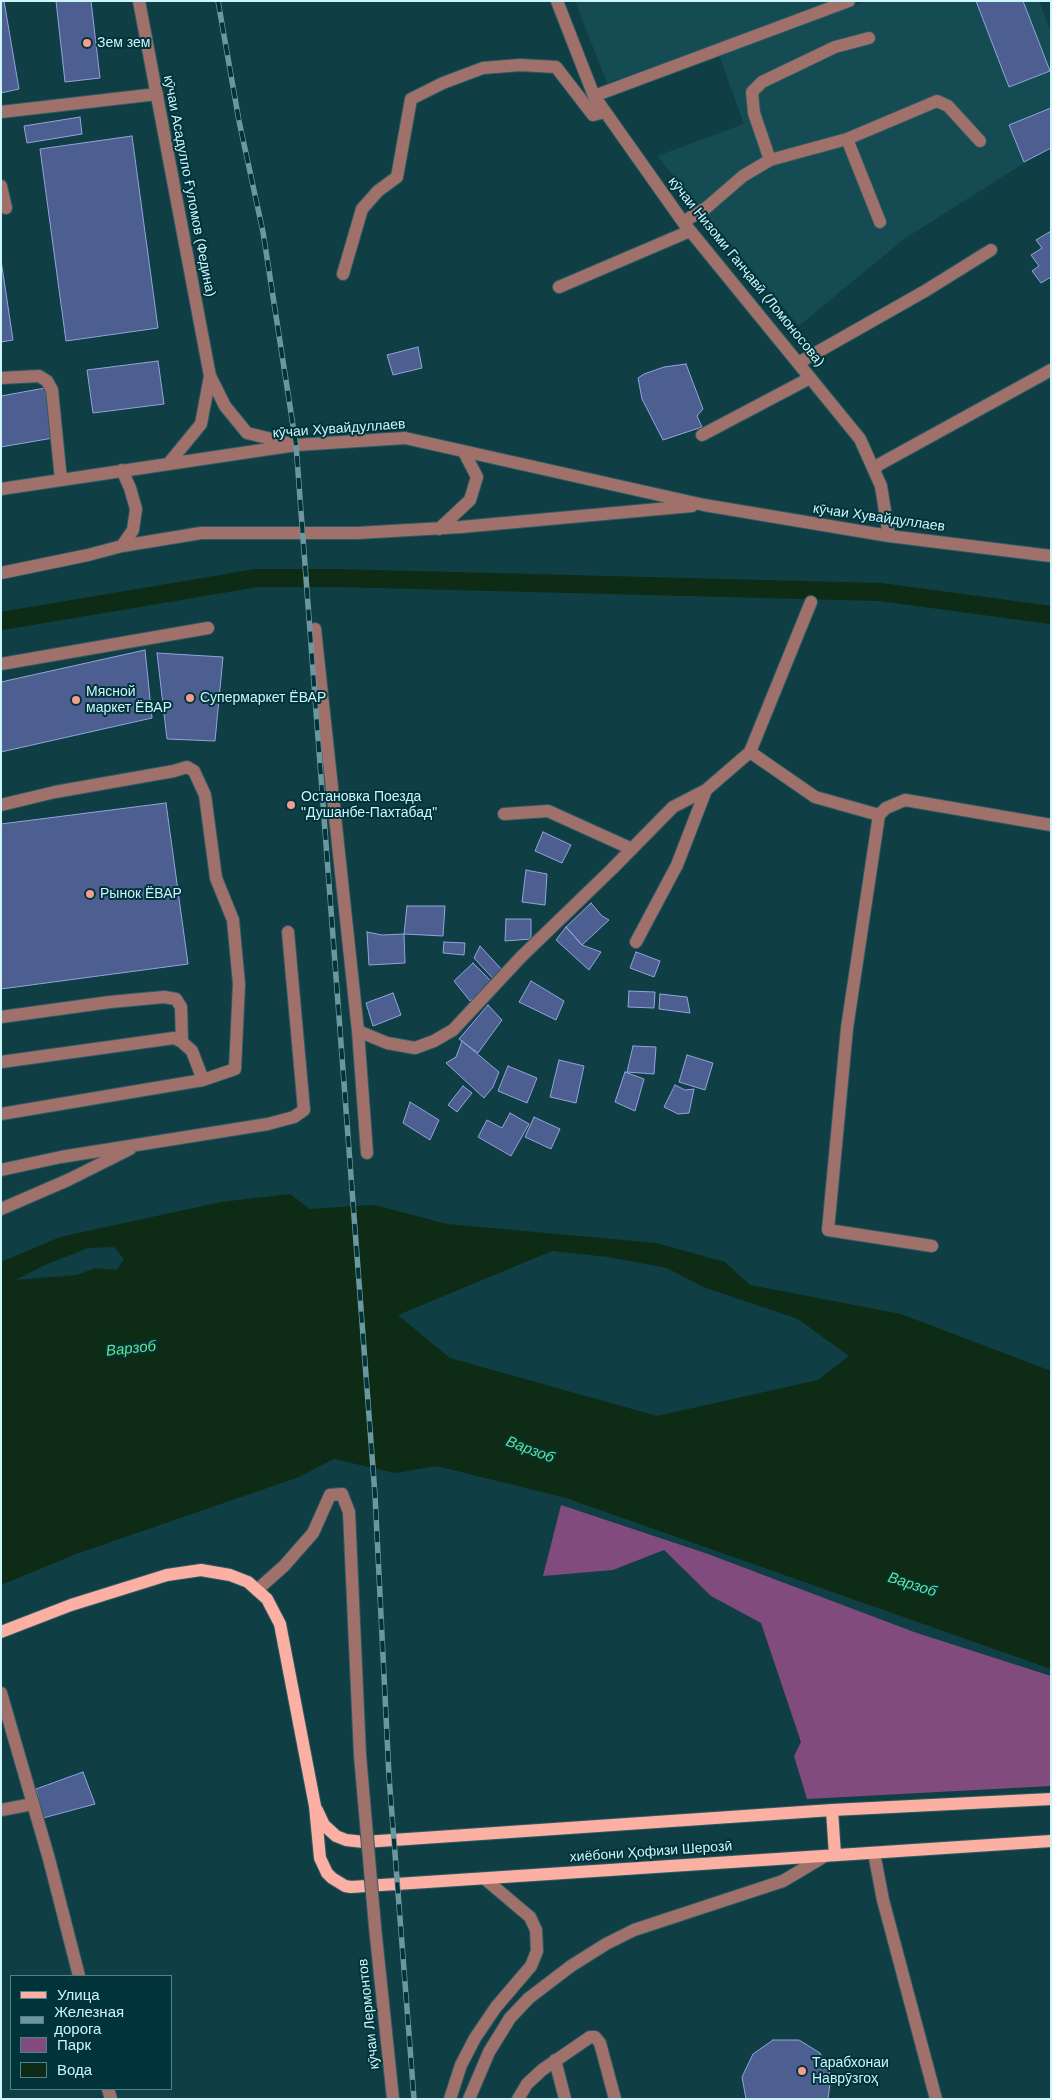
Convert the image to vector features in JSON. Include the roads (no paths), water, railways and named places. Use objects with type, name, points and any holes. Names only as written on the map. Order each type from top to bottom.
[{"type":"main road","name":"хиёбони Ҳофизи Шерозӣ","points":[[1,1632],[80,1602],[168,1575],[200,1570],[230,1575],[248,1582],[267,1599],[280,1624],[315,1806],[320,1858],[327,1873],[344,1886],[358,1888],[1051,1841]]},
{"type":"main road","name":"хиёбони Ҳофизи Шерозӣ","points":[[315,1806],[329,1831],[346,1840],[364,1842],[832,1810],[1051,1799]]},
{"type":"main road","points":[[830,1855],[832,1810]]},
{"type":"street","name":"кӯчаи Асадулло Ғуломов (Федина)","points":[[139,1],[210,376]]},
{"type":"street","name":"кӯчаи Низоми Ганҷавӣ (Ломоносова)","points":[[558,1],[594,96],[605,112],[687,227],[860,439],[881,486],[889,536]]},
{"type":"street","points":[[594,96],[849,1]]},
{"type":"street","points":[[770,160],[754,113],[752,92],[762,82],[835,47],[869,38]]},
{"type":"street","points":[[343,274],[362,209],[378,191],[397,177],[411,99],[443,83],[484,68],[520,65],[556,67],[593,115],[605,112]]},
{"type":"street","points":[[1,112],[157,94]]},
{"type":"street","points":[[559,287],[687,227],[744,176],[770,160],[847,139],[937,101],[948,106],[980,141]]},
{"type":"street","points":[[847,139],[880,222]]},
{"type":"street","points":[[1,186],[6,208]]},
{"type":"street","points":[[798,363],[991,250]]},
{"type":"street","points":[[874,469],[1051,370]]},
{"type":"street","points":[[1,378],[39,376],[47,381],[52,390],[61,480]]},
{"type":"street","points":[[210,376],[225,406],[247,433],[296,445]]},
{"type":"street","points":[[169,463],[201,424],[210,376]]},
{"type":"street","points":[[702,436],[810,378]]},
{"type":"street","name":"кӯчаи Хувайдуллаев","points":[[1,489],[296,445],[404,438],[704,505],[889,536],[1051,556]]},
{"type":"street","points":[[438,529],[470,500],[477,477],[464,452]]},
{"type":"street","points":[[122,470],[136,509],[133,530],[122,546]]},
{"type":"street","name":"кӯчаи Хувайдуллаев","points":[[1,573],[122,546],[201,532],[357,533],[438,529],[704,505]]},
{"type":"street","points":[[358,1032],[387,1043],[415,1048],[434,1042],[453,1030],[521,958],[673,807],[706,790],[750,752],[811,602]]},
{"type":"street","points":[[1,664],[208,628]]},
{"type":"street","points":[[315,629],[358,1032],[367,1153]]},
{"type":"street","points":[[750,752],[815,797],[878,815]]},
{"type":"street","points":[[1,805],[55,792],[174,771],[187,767],[194,770],[204,795],[216,878],[233,920],[239,984],[235,1069],[203,1080],[1,1114]]},
{"type":"street","points":[[636,942],[677,865],[706,790]]},
{"type":"street","points":[[932,1246],[828,1230],[846,1028],[878,815],[886,808],[905,800],[1051,825]]},
{"type":"street","points":[[504,814],[548,811],[632,849]]},
{"type":"street","points":[[1,1170],[61,1156],[268,1124],[294,1117],[304,1110],[288,932]]},
{"type":"street","points":[[1,1017],[110,1002],[164,997],[176,999],[181,1007],[182,1042]]},
{"type":"street","points":[[1,1062],[174,1038],[192,1051],[203,1080]]},
{"type":"street","points":[[1,1209],[68,1180],[141,1143]]},
{"type":"street","name":"кӯчаи Лермонтов","points":[[257,1590],[284,1566],[313,1533],[330,1495],[342,1494],[349,1512],[360,1755],[393,2099]]},
{"type":"street","points":[[1,1693],[49,1859],[79,1975]]},
{"type":"street","points":[[1,1810],[33,1804]]},
{"type":"street","points":[[874,1852],[886,1909],[936,2099]]},
{"type":"street","points":[[469,2099],[488,2052],[510,2018],[529,1998],[570,1966],[626,1934],[783,1881],[830,1855]]},
{"type":"street","points":[[450,2099],[461,2065],[475,2038],[496,2007],[526,1972],[537,1951],[536,1930],[530,1917],[485,1879]]},
{"type":"street","points":[[518,2099],[533,2078],[555,2060],[590,2037],[598,2039],[615,2099]]},
{"type":"street","points":[[555,2060],[565,2099]]},
{"type":"water","name":"Варзоб","points":[[290,1194],[310,1209],[374,1205],[447,1224],[656,1243],[725,1262],[750,1285],[901,1314],[1051,1371],[1051,1669],[566,1498],[437,1466],[395,1473],[334,1459],[299,1477],[76,1554],[1,1585],[1,1262],[60,1237],[221,1202]],"holes":[[[114,1247],[124,1259],[117,1270],[95,1268],[77,1275],[15,1280],[45,1265],[88,1248]],[[552,1251],[608,1257],[667,1268],[703,1287],[798,1319],[849,1356],[818,1380],[657,1416],[450,1358],[398,1315]]]},
{"type":"waterway","points":[[1,621],[257,578],[337,578],[880,592],[1051,615]]},
{"type":"railway","points":[[218,1],[239,121],[263,232],[296,445],[375,1495],[389,1776],[414,2099]]},
{"type":"place","name":"Зем зем","points":[[87,43]]},
{"type":"place","name":"Супермаркет ЁВАР","points":[[190,698]]},
{"type":"place","name":"Мясной маркет ЁВАР","points":[[76,700]]},
{"type":"place","name":"Остановка Поезда \"Душанбе-Пахтабад\"","points":[[291,805]]},
{"type":"place","name":"Рынок ЁВАР","points":[[90,894]]},
{"type":"place","name":"Тарабхонаи Наврӯзгоҳ","points":[[802,2071]]}]
